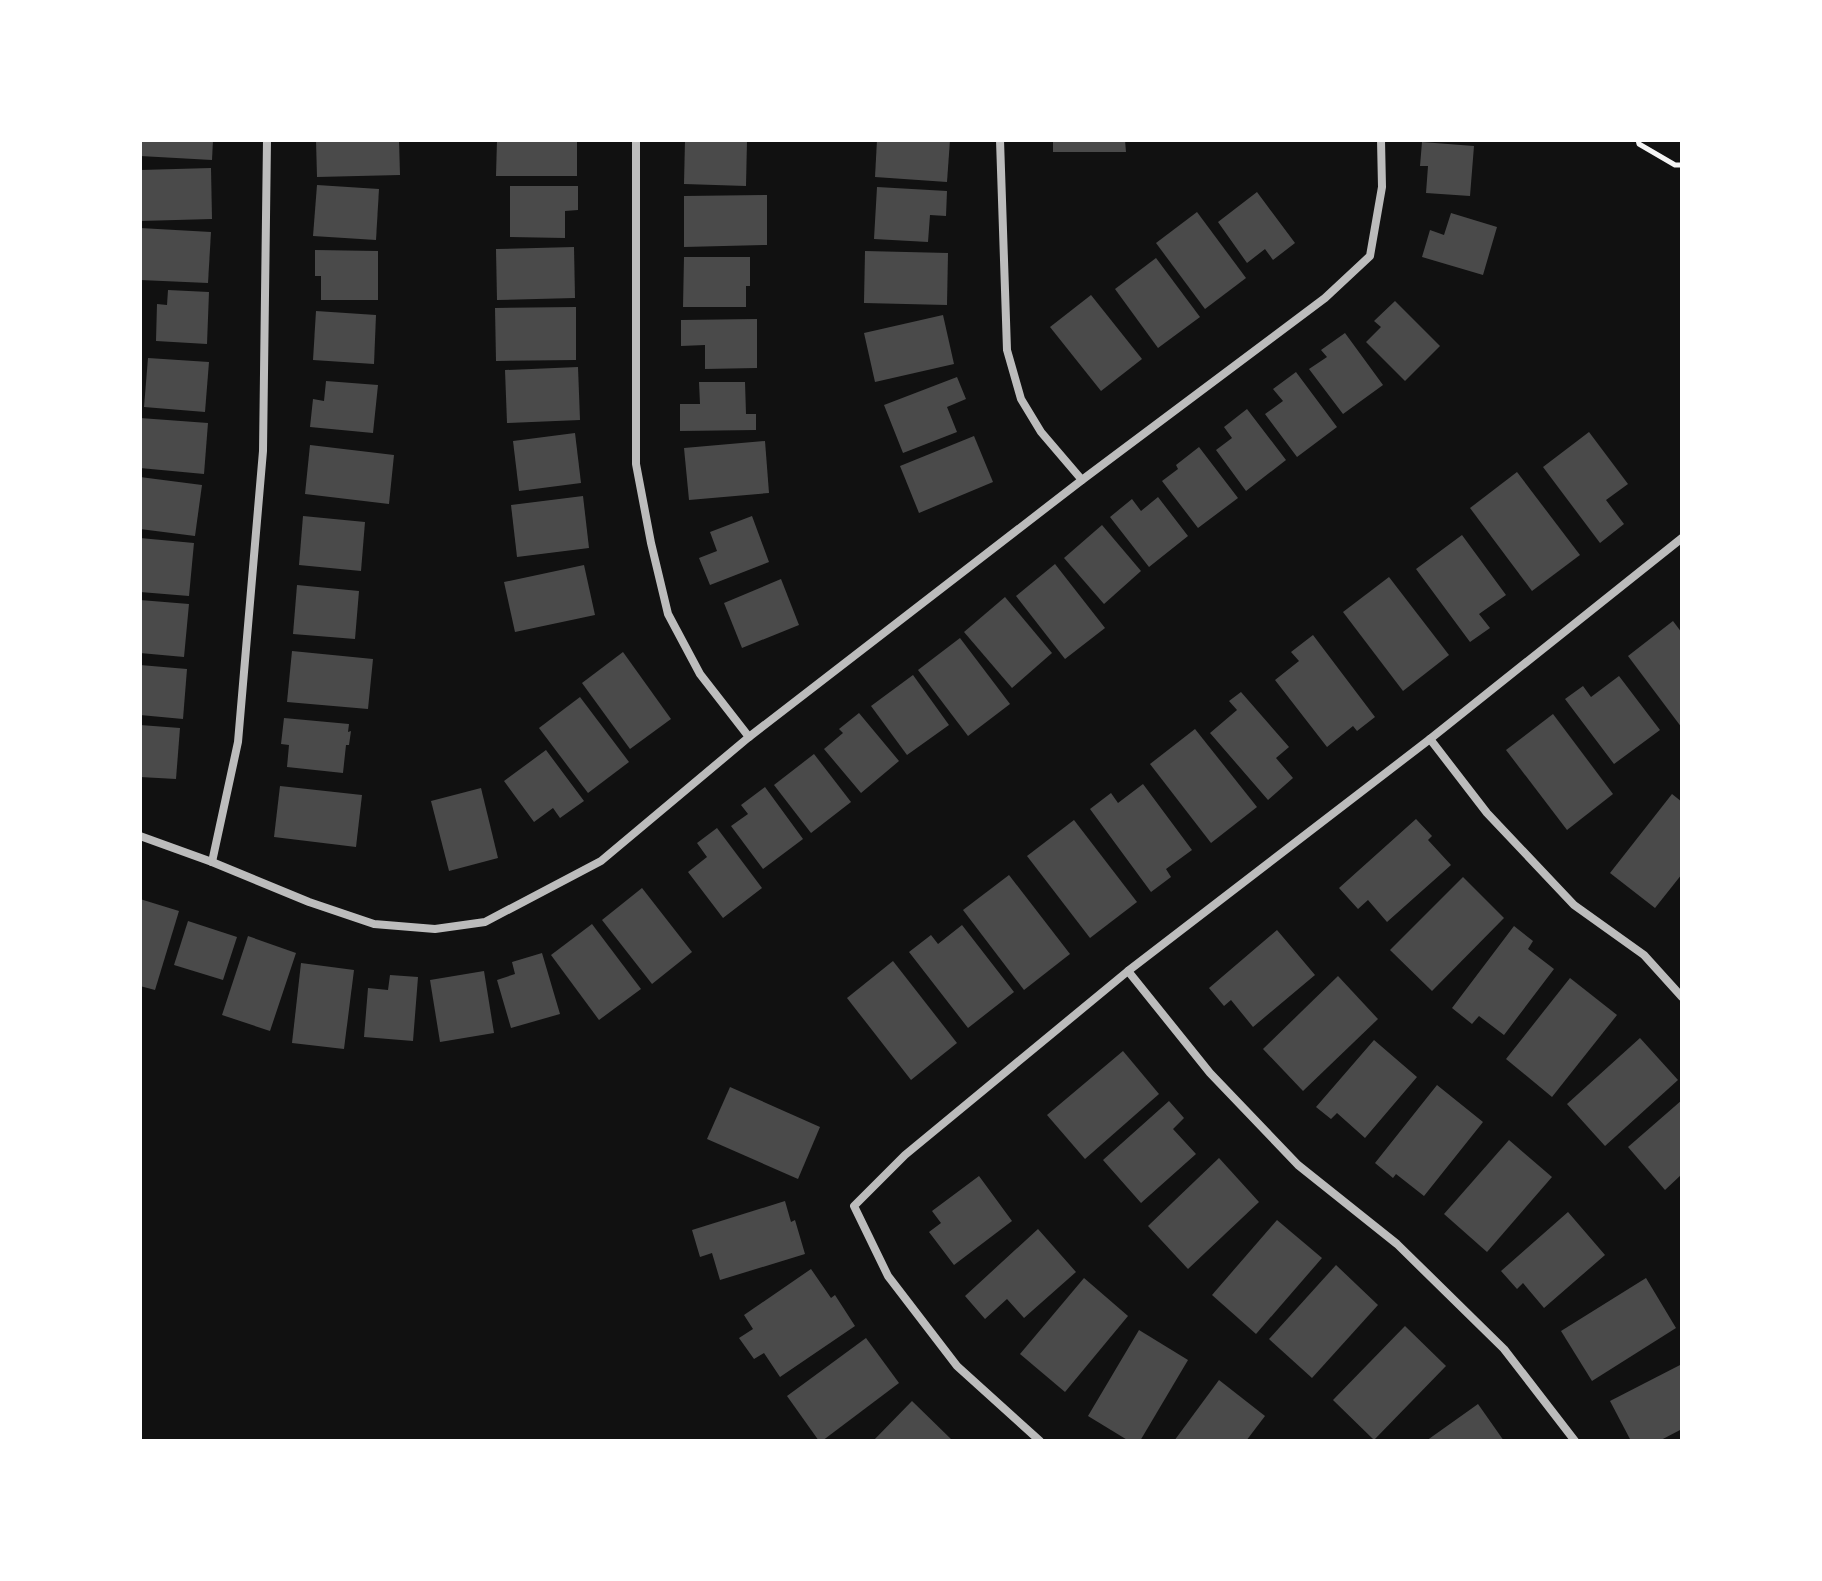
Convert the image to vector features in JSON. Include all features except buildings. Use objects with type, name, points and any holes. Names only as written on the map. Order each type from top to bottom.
[{"type":"street","points":[[212,862],[238,742],[263,451],[267,140]]},
{"type":"street","points":[[636,140],[636,464],[668,614],[700,674],[749,737]]},
{"type":"street","points":[[1000,140],[1007,350],[1021,399],[1041,432],[1082,480]]},
{"type":"street","points":[[140,836],[374,924],[435,929],[485,922],[601,861],[749,737],[1082,480],[1325,298],[1370,256],[1382,187],[1381,140]]},
{"type":"street","points":[[1040,1441],[957,1366],[888,1276],[854,1206],[905,1155],[1128,971],[1430,739],[1682,538]]},
{"type":"street","points":[[1430,739],[1487,813],[1574,905],[1644,955],[1682,997]]},
{"type":"street","points":[[1128,971],[1210,1073],[1298,1165],[1397,1244],[1504,1349],[1575,1441]]},
{"type":"path","points":[[1638,140],[1639,144],[1675,165],[1682,165]]}]
